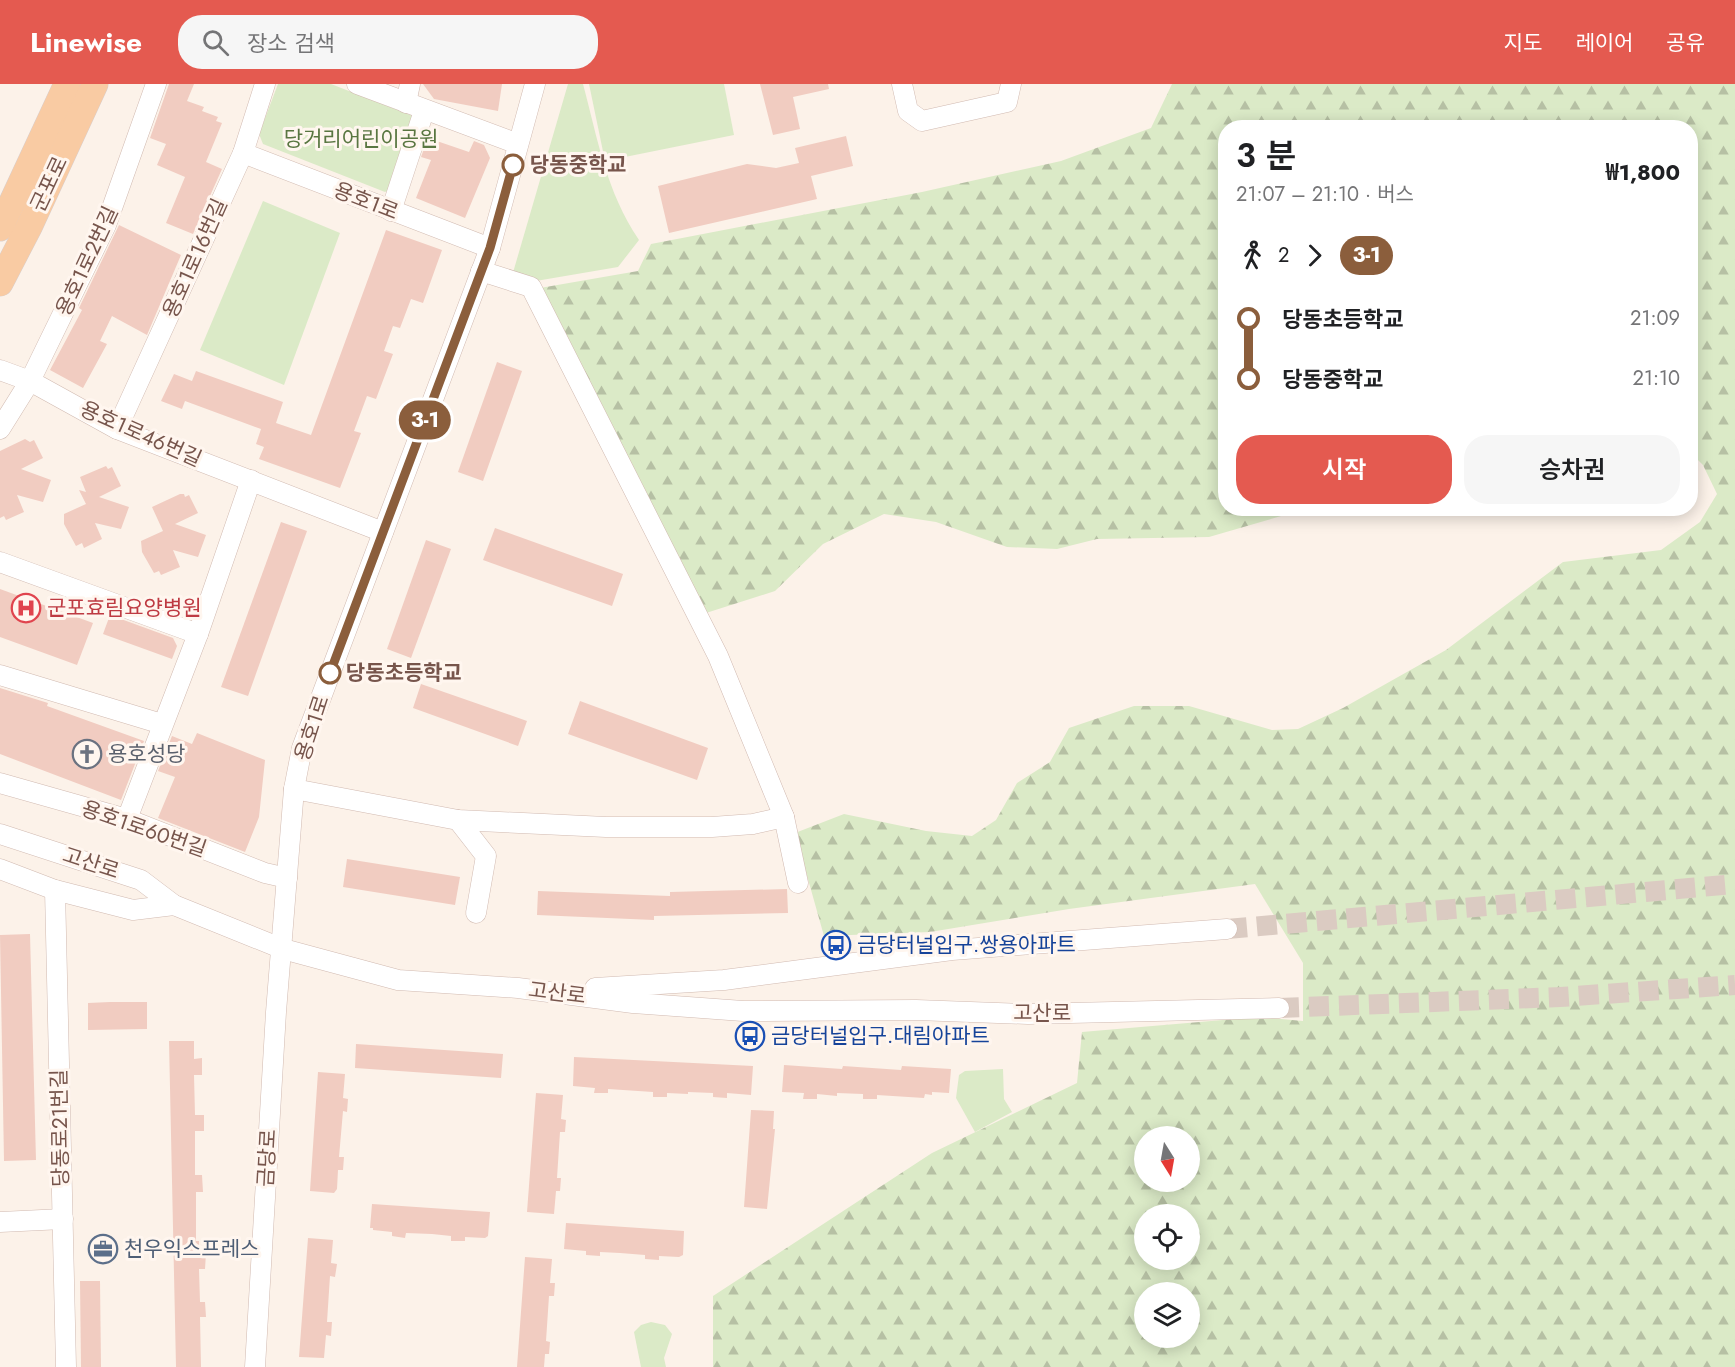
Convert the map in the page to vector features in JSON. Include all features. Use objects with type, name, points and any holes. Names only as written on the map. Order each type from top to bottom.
[{"type":"main road","name":"군포로","points":[[0,228],[67,84]]},
{"type":"main road","name":"군포로","points":[[2,284],[95,84]]},
{"type":"street","name":"용호1로2번길","points":[[0,429],[30,381],[106,225],[156,84]]},
{"type":"street","name":"용호1로16번길","points":[[117,429],[243,153],[265,84]]},
{"type":"street","points":[[357,84],[413,99],[518,144]]},
{"type":"street","name":"용호1로","points":[[283,949],[294,789],[302,748],[490,248],[535,84]]},
{"type":"street","points":[[902,84],[908,111],[922,121],[1007,102],[1011,84]]},
{"type":"street","points":[[392,211],[413,99]]},
{"type":"street","name":"용호1로","points":[[243,153],[490,248]]},
{"type":"street","points":[[481,271],[531,287],[718,656],[784,817],[798,883]]},
{"type":"street","name":"용호1로46번길","points":[[0,370],[30,381],[117,429],[383,532]]},
{"type":"street","points":[[127,819],[198,634],[251,480]]},
{"type":"street","points":[[0,562],[198,634]]},
{"type":"street","points":[[0,675],[162,724]]},
{"type":"street","name":"용호1로60번길","points":[[0,783],[127,819],[265,873],[287,878]]},
{"type":"street","points":[[294,789],[458,819],[606,827],[712,827],[753,824],[784,817]]},
{"type":"street","points":[[458,819],[486,856],[476,913]]},
{"type":"street","name":"고산로","points":[[0,834],[141,880],[174,905],[283,949],[398,980],[518,988],[633,1003],[743,1011],[916,1010],[1028,1014],[1279,1008]]},
{"type":"street","name":"고산로","points":[[0,869],[55,890],[133,910],[174,905]]},
{"type":"street","name":"당동로21번길","points":[[55,890],[66,1367]]},
{"type":"street","name":"고산로","points":[[518,988],[634,987],[690,983],[952,950],[1227,929]]},
{"type":"street","name":"금당로","points":[[255,1367],[276,1012],[283,949]]},
{"type":"street","points":[[0,1222],[63,1220]]},
{"type":"green space","name":"당거리어린이공원","points":[[278,84],[331,84],[413,116],[392,188],[385,192],[263,144],[259,134]]},
{"type":"green space","points":[[568,84],[583,84],[604,165],[618,203],[639,240],[618,267],[530,282],[512,276]]},
{"type":"green space","points":[[589,84],[724,84],[734,135],[605,161]]},
{"type":"green space","points":[[1172,84],[1735,84],[1735,1367],[713,1367],[713,1296],[932,1153],[1077,1083],[1082,1032],[1258,1017],[1303,1021],[1303,963],[1255,884],[1069,909],[930,932],[824,936],[795,833],[844,814],[926,831],[972,836],[996,820],[1017,783],[1050,762],[1069,728],[1134,706],[1189,706],[1272,730],[1298,729],[1343,708],[1446,650],[1563,562],[1661,550],[1700,522],[1717,494],[1703,465],[1698,460],[1698,120],[1218,120],[1218,516],[1281,516],[1209,537],[1097,539],[1057,549],[1007,547],[936,522],[884,514],[823,544],[775,591],[706,613],[540,288],[638,271],[651,244],[922,192],[1061,161],[1151,128]]},
{"type":"green space","points":[[263,201],[340,233],[284,385],[200,350]]},
{"type":"green space","points":[[1003,1069],[1004,1099],[1012,1112],[975,1132],[956,1098],[959,1075],[965,1071]]},
{"type":"green space","points":[[651,1322],[665,1325],[672,1334],[664,1358],[666,1367],[641,1367],[634,1332],[641,1325]]},
{"type":"building","points":[[169,84],[194,84],[187,101],[204,107],[202,111],[218,117],[216,121],[222,123],[206,162],[222,169],[193,234],[166,223],[185,177],[157,165],[166,144],[150,138]]},
{"type":"building","points":[[423,84],[502,84],[498,111],[434,99]]},
{"type":"building","points":[[760,84],[828,84],[829,89],[793,97],[800,129],[773,135]]},
{"type":"building","points":[[846,136],[853,166],[811,176],[817,199],[669,233],[658,186],[747,164],[776,168],[799,163],[795,148]]},
{"type":"building","points":[[428,138],[469,152],[474,141],[484,145],[490,158],[465,218],[416,198],[431,160],[421,157]]},
{"type":"building","points":[[119,225],[181,255],[147,335],[112,316],[100,341],[107,344],[83,388],[50,370],[82,310],[79,308]]},
{"type":"building","points":[[386,230],[442,250],[423,303],[411,299],[400,328],[393,326],[384,351],[393,354],[376,399],[367,396],[354,431],[361,433],[340,488],[259,459],[264,447],[256,444],[261,429],[185,401],[182,409],[161,401],[174,374],[192,381],[196,371],[283,402],[276,423],[311,435]]},
{"type":"building","points":[[497,362],[522,371],[483,481],[458,472]]},
{"type":"building","points":[[25,439],[30,442],[34,440],[43,458],[21,469],[51,480],[43,502],[17,495],[24,512],[6,520],[4,516],[0,518],[0,451]]},
{"type":"building","points":[[106,466],[108,469],[112,467],[121,486],[99,497],[129,507],[121,529],[95,523],[102,539],[84,548],[82,543],[76,546],[64,524],[64,514],[86,504],[79,490],[86,492],[80,477]]},
{"type":"building","points":[[184,494],[185,497],[189,495],[198,513],[175,524],[206,535],[198,557],[173,550],[180,567],[161,575],[159,571],[154,573],[142,552],[141,541],[163,531],[152,507]]},
{"type":"building","points":[[281,522],[307,531],[248,696],[221,687]]},
{"type":"building","points":[[495,528],[623,574],[612,606],[483,560]]},
{"type":"building","points":[[426,540],[451,549],[411,658],[387,649]]},
{"type":"building","points":[[0,589],[93,623],[77,665],[0,637]]},
{"type":"building","points":[[110,615],[173,638],[177,646],[172,659],[103,634]]},
{"type":"building","points":[[421,684],[527,721],[518,746],[413,708]]},
{"type":"building","name":"용호성당","points":[[0,688],[48,703],[47,706],[144,741],[121,800],[0,754]]},
{"type":"building","points":[[580,701],[708,748],[697,780],[568,734]]},
{"type":"building","points":[[197,733],[265,760],[259,817],[245,852],[158,818],[175,777],[158,771],[172,736],[192,744]]},
{"type":"building","points":[[347,859],[460,877],[455,905],[343,887]]},
{"type":"building","points":[[787,889],[788,913],[654,916],[654,920],[537,915],[538,891],[670,896],[670,892]]},
{"type":"building","points":[[30,934],[36,1160],[4,1161],[0,935]]},
{"type":"building","points":[[147,1002],[147,1029],[88,1030],[88,1003]]},
{"type":"building","points":[[169,1041],[194,1041],[194,1059],[202,1058],[202,1075],[194,1075],[195,1115],[204,1115],[204,1131],[195,1131],[195,1175],[202,1175],[203,1192],[196,1192],[196,1241],[199,1241],[199,1253],[206,1253],[205,1269],[199,1269],[200,1302],[205,1302],[206,1317],[200,1317],[201,1367],[176,1367]]},
{"type":"building","points":[[356,1044],[503,1054],[501,1078],[355,1068]]},
{"type":"building","points":[[574,1057],[753,1066],[751,1095],[727,1093],[727,1098],[713,1097],[713,1093],[688,1092],[688,1094],[667,1093],[667,1097],[653,1097],[653,1092],[608,1089],[608,1093],[594,1093],[595,1088],[573,1086]]},
{"type":"building","points":[[784,1065],[842,1069],[843,1066],[901,1070],[902,1066],[951,1069],[949,1093],[932,1092],[932,1095],[925,1094],[924,1098],[877,1095],[877,1099],[863,1099],[863,1094],[837,1093],[837,1096],[817,1094],[817,1099],[803,1099],[804,1093],[782,1092]]},
{"type":"building","points":[[318,1072],[345,1074],[343,1098],[348,1099],[347,1112],[343,1111],[339,1157],[344,1157],[343,1170],[338,1170],[337,1189],[334,1193],[310,1191]]},
{"type":"building","points":[[536,1093],[563,1095],[561,1119],[566,1120],[565,1132],[560,1132],[557,1178],[561,1178],[560,1191],[556,1191],[554,1214],[527,1212]]},
{"type":"building","points":[[751,1110],[774,1111],[773,1129],[775,1129],[767,1209],[744,1207]]},
{"type":"building","points":[[372,1204],[490,1212],[488,1236],[485,1238],[465,1237],[465,1241],[451,1241],[451,1236],[432,1234],[406,1233],[405,1238],[392,1236],[392,1232],[370,1228]]},
{"type":"building","points":[[566,1223],[684,1231],[683,1255],[679,1257],[659,1256],[659,1260],[645,1259],[645,1255],[620,1253],[600,1252],[600,1256],[586,1255],[586,1251],[564,1249]]},
{"type":"building","points":[[308,1238],[333,1240],[331,1263],[337,1264],[335,1277],[330,1276],[327,1322],[332,1322],[331,1336],[326,1335],[324,1358],[299,1357]]},
{"type":"building","points":[[525,1257],[552,1259],[550,1283],[555,1283],[554,1296],[549,1296],[546,1341],[550,1342],[549,1354],[545,1354],[544,1367],[517,1367]]},
{"type":"building","points":[[80,1281],[100,1281],[101,1367],[81,1367]]},
{"type":"tunnel","points":[[1227,929],[1735,884]]},
{"type":"tunnel","points":[[1279,1008],[1560,997],[1735,985]]},
{"type":"bus line","name":"3-1","points":[[330,673],[490,248],[513,165]]},
{"type":"place","name":"당동중학교","points":[[513,165]]},
{"type":"place","name":"군포효림요양병원","points":[[26,608]]},
{"type":"place","name":"당동초등학교","points":[[330,673]]},
{"type":"place","name":"용호성당","points":[[87,754]]},
{"type":"place","name":"금당터널입구.쌍용아파트","points":[[836,945]]},
{"type":"place","name":"금당터널입구.대림아파트","points":[[750,1036]]},
{"type":"place","name":"천우익스프레스","points":[[103,1249]]}]
